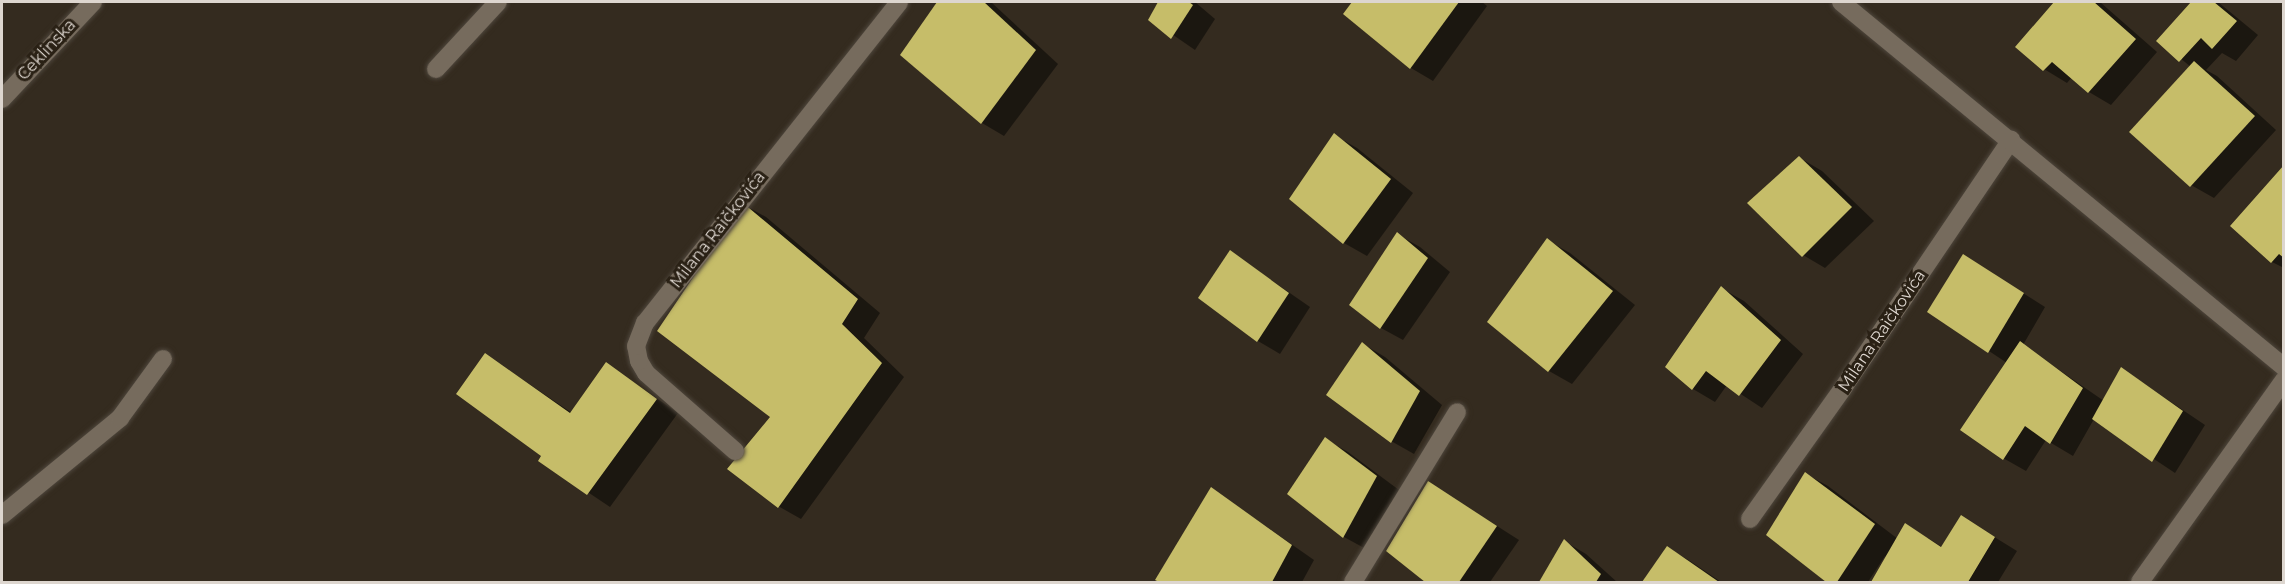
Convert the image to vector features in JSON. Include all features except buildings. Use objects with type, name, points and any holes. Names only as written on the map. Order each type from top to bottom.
[{"type":"street","name":"Ceklinska","points":[[2,99],[93,2]]},
{"type":"street","points":[[436,69],[498,2]]},
{"type":"street","name":"Milana Raičkovića","points":[[735,451],[646,373],[639,361],[636,346],[645,323],[899,2]]},
{"type":"street","points":[[1841,2],[2011,140],[2283,367]]},
{"type":"street","name":"Milana Raičkovića","points":[[1750,519],[1843,388],[2011,140]]},
{"type":"street","points":[[2,515],[120,418],[164,359]]},
{"type":"street","points":[[2140,582],[2283,380]]},
{"type":"street","points":[[1353,582],[1457,412]]}]
